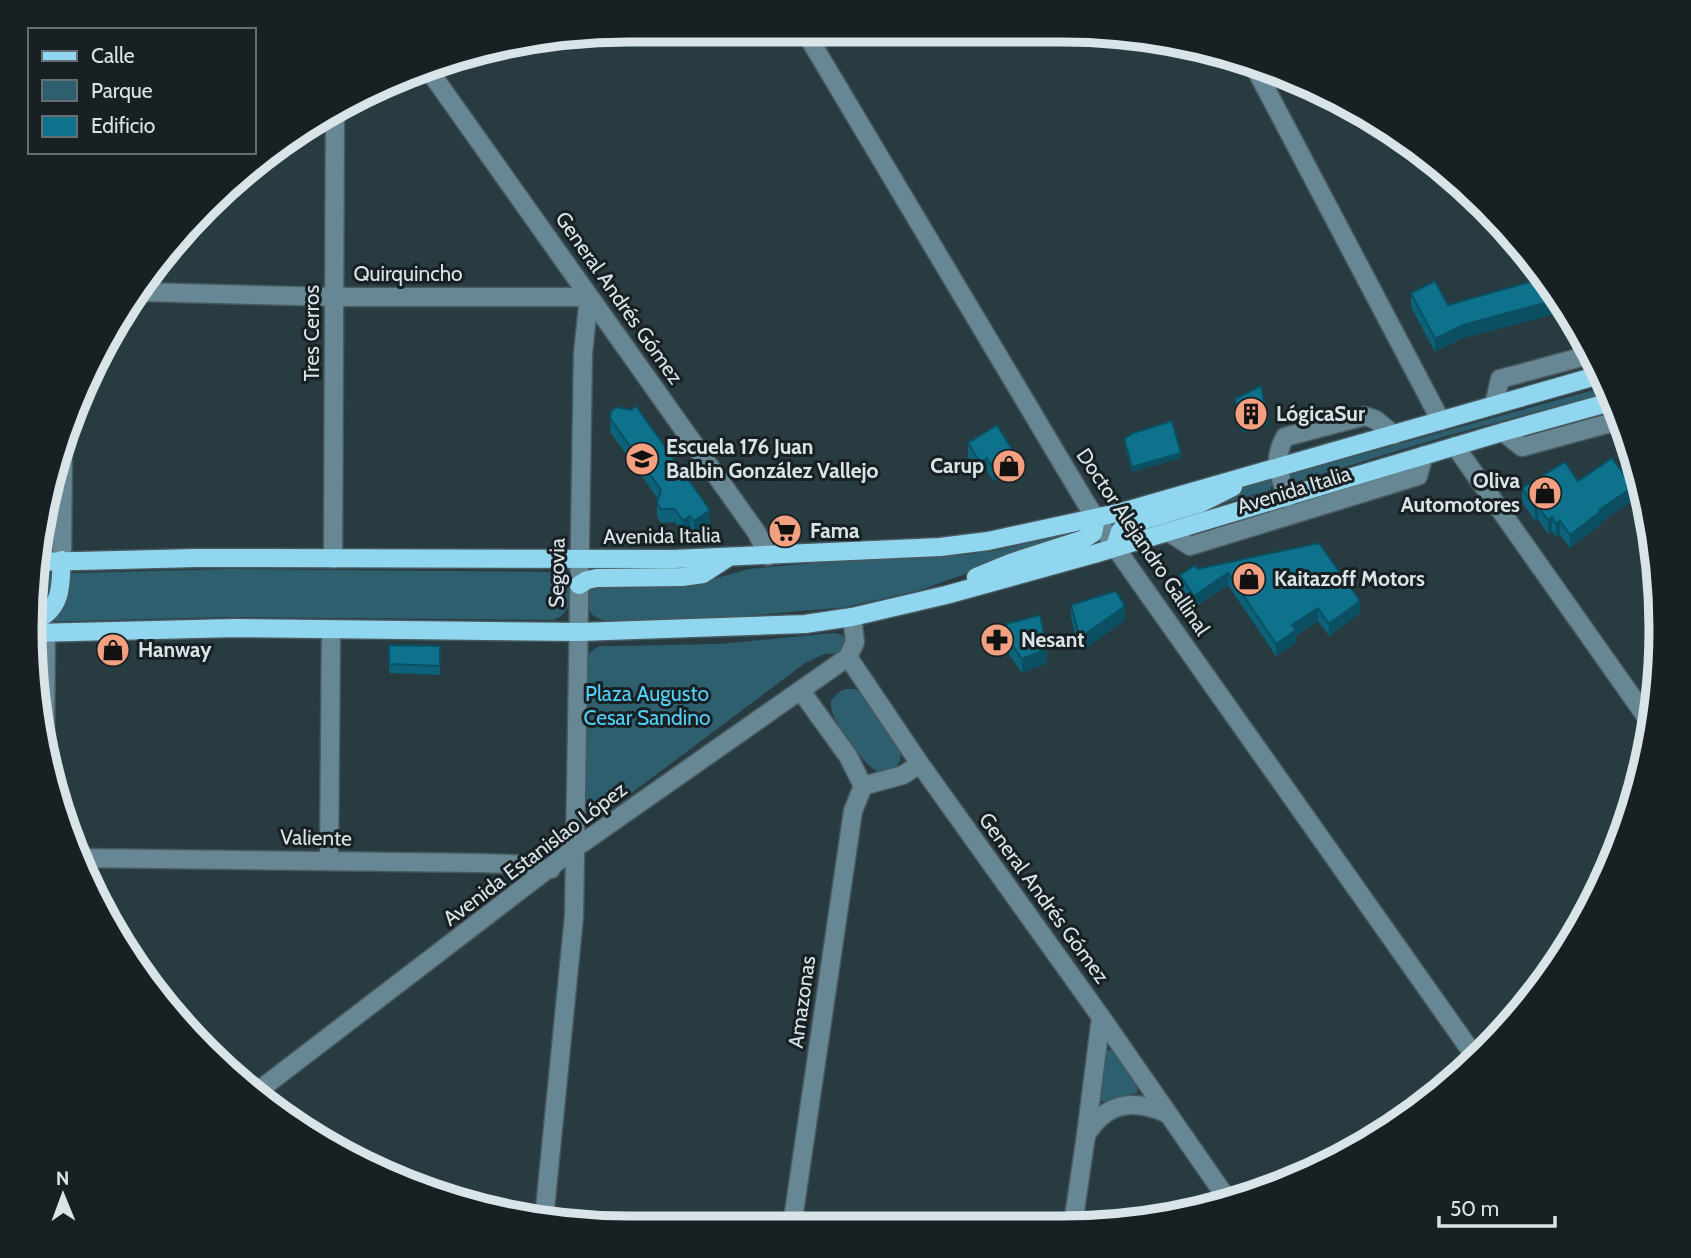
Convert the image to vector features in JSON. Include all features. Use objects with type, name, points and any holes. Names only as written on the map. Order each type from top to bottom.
[{"type":"main road","name":"Avenida Italia","points":[[46,561],[197,558],[580,560],[729,557],[940,547],[1029,534],[1096,518],[1592,377]]},
{"type":"main road","name":"Avenida Italia","points":[[42,632],[194,628],[579,632],[806,624],[852,617],[946,595],[1604,404]]},
{"type":"main road","points":[[1115,547],[1120,531],[1126,525],[1208,500],[1234,486],[1241,477]]},
{"type":"main road","points":[[946,595],[983,573],[1084,539],[1093,533],[1096,518]]},
{"type":"main road","points":[[579,585],[597,578],[682,577],[703,574],[729,557]]},
{"type":"main road","points":[[42,615],[55,604],[59,595],[62,560]]},
{"type":"street","name":"Doctor Alejandro Gallinal","points":[[811,42],[1096,518],[1470,1050]]},
{"type":"street","name":"General Andrés Gómez","points":[[433,76],[757,533],[768,555]]},
{"type":"street","points":[[1259,76],[1441,421]]},
{"type":"street","name":"Tres Cerros","points":[[333,559],[335,121]]},
{"type":"street","name":"Quirquincho","points":[[149,292],[335,297],[589,297]]},
{"type":"street","name":"Segovia","points":[[545,1210],[573,916],[583,353],[589,297]]},
{"type":"street","points":[[1494,405],[1500,379],[1582,357]]},
{"type":"street","name":"Avenida Italia","points":[[1287,498],[1277,466],[1278,450],[1285,437],[1365,416],[1376,420],[1394,435]]},
{"type":"street","points":[[1503,432],[1522,447],[1611,423]]},
{"type":"street","points":[[1455,446],[1643,712]]},
{"type":"street","name":"Avenida Italia","points":[[1167,531],[1190,546],[1418,476],[1424,455]]},
{"type":"street","points":[[62,560],[63,474]]},
{"type":"street","points":[[848,657],[855,642],[852,617]]},
{"type":"street","points":[[330,860],[331,630]]},
{"type":"street","name":"General Andrés Gómez","points":[[848,657],[920,764],[1223,1193]]},
{"type":"street","name":"Avenida Estanislao López","points":[[263,1087],[574,849],[848,657]]},
{"type":"street","points":[[801,691],[848,756],[863,786],[903,775],[920,764]]},
{"type":"street","name":"Amazonas","points":[[793,1216],[853,811],[863,786]]},
{"type":"street","name":"Valiente","points":[[89,858],[512,864],[551,869]]},
{"type":"street","points":[[1074,1216],[1101,1017]]},
{"type":"street","points":[[1086,1135],[1101,1116],[1122,1106],[1140,1105],[1166,1113]]},
{"type":"green space","points":[[1597,389],[1600,395],[1446,436],[1292,483],[1287,475]]},
{"type":"green space","points":[[1270,480],[1270,490],[1129,530],[1203,505],[1261,481]]},
{"type":"green space","points":[[1071,533],[1073,536],[920,590],[846,607],[723,618],[606,621],[592,614],[588,607],[589,591],[595,586],[706,581],[749,569],[814,563],[963,555],[994,551]]},
{"type":"green space","points":[[229,569],[553,572],[566,582],[570,597],[566,611],[552,620],[225,617],[42,622],[45,574]]},
{"type":"green space","name":"Plaza Augusto Cesar Sandino","points":[[834,633],[843,636],[846,641],[840,653],[824,654],[805,663],[613,807],[594,807],[585,798],[588,654],[599,646],[719,644]]},
{"type":"green space","points":[[855,689],[862,693],[901,750],[900,761],[886,773],[879,772],[865,762],[832,712],[831,701],[840,691]]},
{"type":"green space","points":[[1107,1050],[1115,1053],[1138,1084],[1137,1093],[1105,1102],[1098,1100],[1104,1052]]},
{"type":"building","points":[[1435,281],[1448,305],[1534,281],[1549,302],[1463,325],[1435,339],[1411,293]]},
{"type":"building","name":"LógicaSur","points":[[1261,386],[1268,420],[1241,429],[1235,399]]},
{"type":"building","points":[[636,406],[710,510],[694,521],[690,516],[683,521],[675,509],[661,509],[657,503],[661,490],[610,418],[611,411],[617,407],[631,410]]},
{"type":"building","points":[[1172,421],[1181,453],[1132,467],[1124,439],[1133,433]]},
{"type":"building","points":[[997,425],[1015,454],[993,468],[987,458],[980,462],[968,443]]},
{"type":"building","points":[[1612,458],[1632,488],[1599,510],[1600,512],[1570,535],[1560,521],[1556,524],[1552,517],[1548,520],[1538,506],[1535,508],[1522,488],[1565,462],[1578,481]]},
{"type":"building","points":[[1319,543],[1360,601],[1329,624],[1318,608],[1292,625],[1296,630],[1276,644],[1228,573],[1194,596],[1180,575],[1195,565],[1198,569]]},
{"type":"building","points":[[1116,591],[1125,606],[1080,638],[1071,605]]},
{"type":"building","points":[[1040,615],[1047,649],[1022,659],[999,626]]},
{"type":"building","points":[[389,645],[440,646],[440,666],[389,664]]},
{"type":"place","name":"LógicaSur","points":[[1251,414]]},
{"type":"place","name":"Escuela 176 Juan Balbin González Vallejo","points":[[642,459]]},
{"type":"place","name":"Carup","points":[[1009,466]]},
{"type":"place","name":"Oliva Automotores","points":[[1545,493]]},
{"type":"place","name":"Fama","points":[[785,531]]},
{"type":"place","name":"Kaitazoff Motors","points":[[1249,579]]},
{"type":"place","name":"Nesant","points":[[997,640]]},
{"type":"place","name":"Hanway","points":[[113,650]]}]
